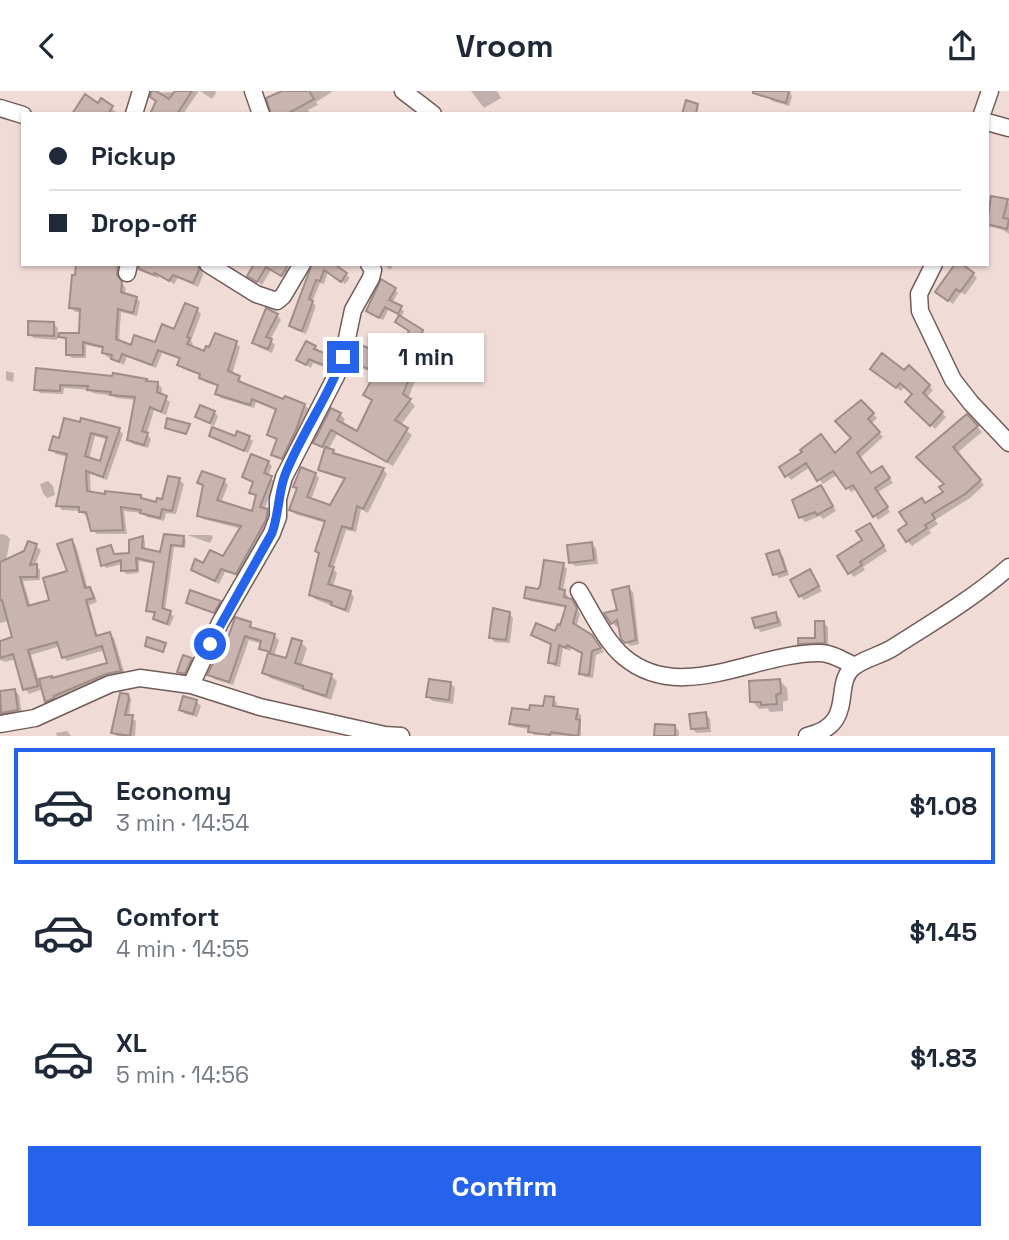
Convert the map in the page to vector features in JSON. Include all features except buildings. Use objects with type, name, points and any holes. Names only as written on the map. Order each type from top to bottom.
[{"type":"street","points":[[135,112],[141,91]]},
{"type":"street","points":[[253,91],[260,112]]},
{"type":"street","points":[[403,91],[430,112]]},
{"type":"street","points":[[983,112],[990,91]]},
{"type":"street","points":[[0,108],[21,114]]},
{"type":"street","points":[[989,123],[1009,128]]},
{"type":"street","points":[[211,266],[256,294],[276,301],[283,296],[301,266]]},
{"type":"street","points":[[191,685],[220,624],[272,533],[278,517],[278,499],[284,477],[336,376],[353,310],[371,278],[373,270],[370,266]]},
{"type":"street","points":[[933,266],[919,294],[920,311],[953,380],[1009,443]]},
{"type":"street","points":[[807,736],[824,730],[836,720],[846,681],[855,666],[893,648],[971,597],[1009,567]]},
{"type":"street","points":[[579,591],[623,656],[652,674],[669,678],[713,673],[803,654],[822,653],[855,666]]},
{"type":"street","points":[[0,724],[35,718],[110,684],[140,678],[191,685],[334,730],[401,736]]},
{"type":"route","points":[[210,644],[272,533],[278,517],[278,499],[284,477],[336,376],[343,357]]}]
